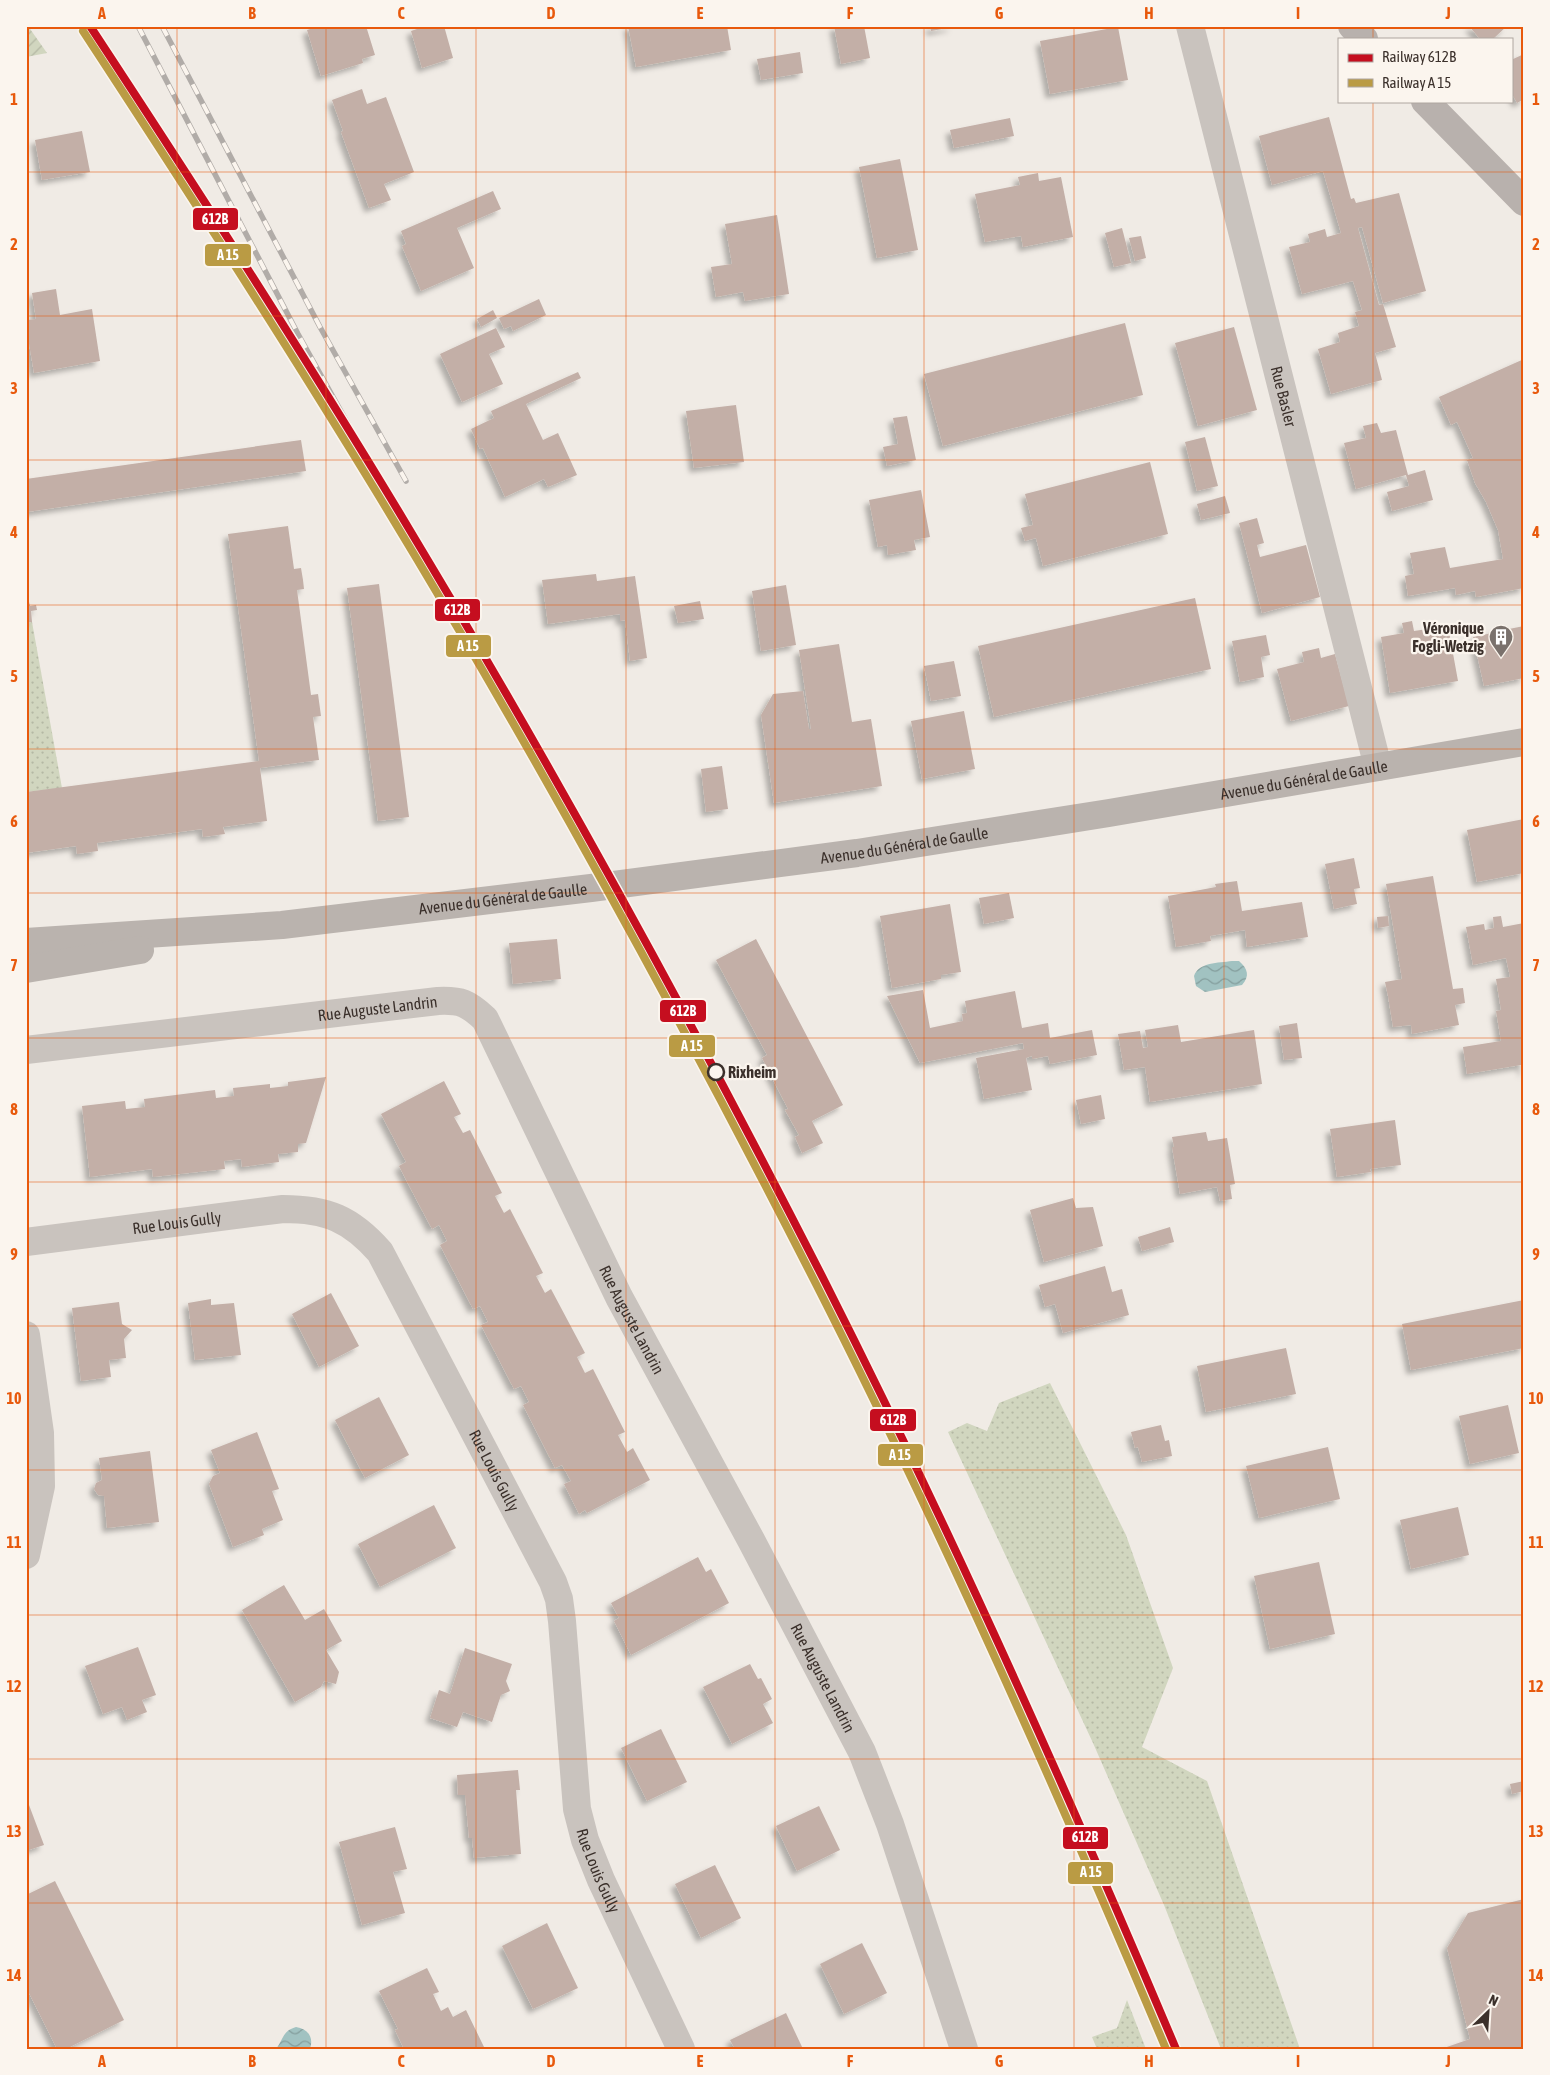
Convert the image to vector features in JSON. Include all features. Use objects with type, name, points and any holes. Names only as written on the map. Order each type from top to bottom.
[{"type":"main road","points":[[1352,26],[1363,38]]},
{"type":"main road","points":[[1426,102],[1524,202]]},
{"type":"main road","points":[[1485,163],[1524,173]]},
{"type":"main road","name":"Avenue du Général de Gaulle","points":[[26,942],[282,925],[591,888],[857,853],[1099,815],[1524,742]]},
{"type":"main road","name":"Avenue du Général de Gaulle","points":[[26,970],[282,925]]},
{"type":"street","name":"Rue Basler","points":[[1190,26],[1378,767]]},
{"type":"street","name":"Rue Auguste Landrin","points":[[26,1050],[438,1001],[455,1001],[471,1006],[485,1019],[619,1297],[751,1540],[862,1752],[887,1816],[964,2049]]},
{"type":"street","name":"Rue Louis Gully","points":[[26,1242],[283,1209],[306,1209],[323,1212],[364,1233],[380,1252],[553,1582],[559,1599],[562,1621],[577,1808],[585,1840],[601,1880],[681,2049]]},
{"type":"street","points":[[26,1335],[40,1433],[41,1486],[26,1555]]},
{"type":"green space","points":[[26,26],[28,26],[47,53],[26,57]]},
{"type":"green space","points":[[32,622],[62,788],[26,792],[26,623]]},
{"type":"green space","points":[[1050,1383],[1126,1535],[1173,1668],[1142,1747],[1207,1781],[1300,2049],[1221,2049],[1164,1905],[1093,1743],[948,1432],[967,1423],[987,1431],[999,1403]]},
{"type":"green space","points":[[1127,2000],[1146,2049],[1097,2049],[1092,2037],[1117,2028]]},
{"type":"water","points":[[1239,961],[1246,970],[1247,976],[1242,985],[1205,992],[1196,986],[1194,976],[1200,968],[1210,964]]},
{"type":"water","points":[[296,2027],[309,2034],[311,2041],[310,2049],[276,2049],[286,2033]]},
{"type":"building","points":[[320,26],[366,26],[375,55],[362,59],[363,63],[321,76],[307,30]]},
{"type":"building","points":[[426,26],[444,26],[453,58],[422,68],[411,31]]},
{"type":"building","points":[[628,26],[727,26],[731,50],[636,67]]},
{"type":"building","points":[[834,26],[864,26],[870,58],[841,64]]},
{"type":"building","points":[[930,26],[953,26],[953,27],[931,31]]},
{"type":"building","points":[[1469,26],[1507,26],[1494,38],[1479,38]]},
{"type":"building","points":[[1118,27],[1128,80],[1050,94],[1040,41]]},
{"type":"building","points":[[800,52],[803,73],[761,80],[757,59]]},
{"type":"building","points":[[1524,54],[1524,99],[1517,103],[1512,94],[1512,60]]},
{"type":"building","points":[[362,89],[367,104],[386,97],[414,172],[384,184],[391,200],[369,208],[341,132],[343,131],[332,100]]},
{"type":"building","points":[[1329,117],[1351,199],[1354,198],[1356,203],[1399,193],[1426,291],[1383,303],[1362,227],[1358,228],[1379,305],[1383,304],[1396,347],[1375,353],[1382,380],[1331,394],[1318,349],[1340,342],[1338,333],[1359,326],[1355,312],[1362,310],[1353,281],[1302,294],[1289,247],[1310,242],[1308,234],[1325,229],[1327,237],[1341,233],[1323,171],[1272,185],[1259,136]]},
{"type":"building","points":[[1010,118],[1014,136],[954,148],[950,130]]},
{"type":"building","points":[[82,131],[90,172],[42,180],[35,140]]},
{"type":"building","points":[[900,159],[918,250],[877,258],[859,167]]},
{"type":"building","points":[[1038,173],[1039,181],[1061,177],[1073,237],[1023,247],[1021,236],[985,242],[975,194],[1020,185],[1018,177]]},
{"type":"building","points":[[493,191],[501,209],[457,228],[474,268],[421,291],[402,246],[406,244],[401,231]]},
{"type":"building","points":[[777,215],[789,294],[745,301],[743,292],[716,297],[711,267],[732,264],[725,224]]},
{"type":"building","points":[[1122,228],[1131,263],[1114,267],[1105,233]]},
{"type":"building","points":[[1141,236],[1146,258],[1135,261],[1129,238]]},
{"type":"building","points":[[56,289],[60,315],[92,309],[100,361],[34,373],[26,326],[26,320],[36,319],[32,293]]},
{"type":"building","points":[[539,299],[546,315],[513,331],[511,326],[504,329],[499,318]]},
{"type":"building","points":[[493,310],[497,318],[481,327],[477,319]]},
{"type":"building","points":[[1125,323],[1143,395],[943,446],[924,374]]},
{"type":"building","points":[[1234,327],[1257,410],[1198,426],[1175,343]]},
{"type":"building","points":[[496,328],[505,347],[489,354],[503,384],[462,402],[440,354]]},
{"type":"building","points":[[1524,359],[1524,588],[1476,597],[1475,591],[1456,595],[1455,588],[1408,596],[1405,576],[1414,574],[1410,553],[1445,547],[1450,568],[1503,559],[1498,530],[1486,502],[1475,483],[1467,460],[1473,458],[1457,422],[1451,425],[1439,397]]},
{"type":"building","points":[[578,372],[581,378],[526,404],[543,440],[558,433],[577,475],[548,487],[544,479],[505,497],[483,448],[480,449],[471,429],[494,418],[491,411]]},
{"type":"building","points":[[736,405],[744,462],[694,468],[686,411]]},
{"type":"building","points":[[907,416],[916,460],[887,466],[883,447],[898,444],[893,418]]},
{"type":"building","points":[[1377,423],[1381,433],[1396,430],[1408,475],[1425,470],[1433,500],[1392,511],[1387,492],[1409,486],[1406,475],[1356,489],[1344,443],[1366,438],[1363,426]]},
{"type":"building","points":[[1205,437],[1218,486],[1197,491],[1185,442]]},
{"type":"building","points":[[301,440],[306,471],[27,512],[26,479]]},
{"type":"building","points":[[1150,462],[1168,534],[1043,566],[1036,538],[1025,541],[1021,528],[1033,525],[1025,494]]},
{"type":"building","points":[[921,490],[930,537],[914,540],[916,550],[888,555],[887,545],[878,547],[869,500]]},
{"type":"building","points":[[1225,496],[1230,513],[1201,520],[1197,504]]},
{"type":"building","points":[[1257,518],[1264,543],[1257,545],[1260,557],[1306,545],[1320,597],[1262,613],[1239,523]]},
{"type":"building","points":[[288,526],[294,569],[301,568],[303,580],[304,589],[297,590],[311,695],[318,694],[321,716],[313,717],[319,760],[260,768],[267,821],[223,827],[225,834],[203,837],[202,829],[97,843],[98,851],[77,854],[76,846],[26,853],[26,792],[259,761],[228,534]]},
{"type":"building","points":[[596,574],[597,581],[635,576],[647,658],[630,661],[625,620],[620,621],[620,614],[548,624],[542,580]]},
{"type":"building","points":[[379,584],[409,817],[378,821],[347,588]]},
{"type":"building","points":[[786,585],[796,645],[761,651],[752,591]]},
{"type":"building","points":[[26,590],[30,606],[36,605],[37,610],[31,611],[32,622],[26,623]]},
{"type":"building","points":[[1195,598],[1211,669],[994,717],[978,646]]},
{"type":"building","points":[[700,601],[704,619],[678,623],[674,606]]},
{"type":"building","points":[[1412,621],[1414,631],[1448,626],[1458,681],[1390,693],[1381,637],[1404,633],[1402,623]]},
{"type":"building","name":"Véronique Fogli-Wetzig","points":[[1524,626],[1524,678],[1484,686],[1473,637],[1492,633],[1491,631],[1507,627],[1509,629]]},
{"type":"building","points":[[1266,635],[1270,655],[1261,657],[1264,677],[1240,682],[1232,641]]},
{"type":"building","points":[[839,644],[852,722],[871,719],[882,786],[774,803],[761,715],[773,694],[803,691],[809,729],[811,729],[799,650]]},
{"type":"building","points":[[1319,648],[1321,658],[1335,654],[1349,706],[1291,721],[1277,669],[1304,662],[1302,652]]},
{"type":"building","points":[[954,661],[961,696],[931,701],[924,666]]},
{"type":"building","points":[[964,711],[975,769],[922,779],[911,721]]},
{"type":"building","points":[[722,766],[728,809],[706,812],[701,769]]},
{"type":"building","points":[[1524,819],[1524,873],[1477,882],[1467,830]]},
{"type":"building","points":[[1354,858],[1360,888],[1354,889],[1357,904],[1334,909],[1325,864]]},
{"type":"building","points":[[1433,876],[1453,989],[1463,988],[1465,1003],[1455,1005],[1459,1025],[1412,1034],[1411,1025],[1393,1027],[1385,982],[1402,979],[1386,884]]},
{"type":"building","points":[[1237,881],[1242,911],[1302,902],[1308,937],[1247,947],[1245,930],[1210,936],[1211,941],[1176,947],[1168,896],[1216,887],[1215,884]]},
{"type":"building","points":[[1009,893],[1014,918],[984,924],[979,898]]},
{"type":"building","points":[[950,904],[961,972],[941,975],[941,979],[892,988],[880,916]]},
{"type":"building","points":[[1388,916],[1389,926],[1378,928],[1377,917]]},
{"type":"building","points":[[1501,916],[1503,927],[1524,923],[1524,1074],[1521,1065],[1467,1074],[1463,1047],[1501,1041],[1496,1011],[1501,1010],[1496,979],[1510,977],[1506,958],[1473,965],[1466,927],[1484,924],[1485,930],[1494,928],[1493,917]]},
{"type":"building","points":[[557,939],[561,979],[513,984],[509,943]]},
{"type":"building","points":[[756,939],[843,1105],[812,1121],[823,1143],[802,1153],[795,1137],[799,1135],[785,1110],[788,1109],[762,1058],[767,1055],[716,960]]},
{"type":"building","points":[[923,990],[930,1028],[963,1021],[962,1014],[967,1013],[965,1001],[1015,991],[1022,1028],[1048,1023],[1050,1038],[1092,1030],[1097,1055],[1050,1064],[1048,1056],[1032,1059],[1032,1056],[1026,1058],[1032,1090],[984,1099],[976,1058],[1024,1049],[1023,1043],[920,1063],[887,996]]},
{"type":"building","points":[[1297,1023],[1302,1058],[1284,1060],[1279,1026]]},
{"type":"building","points":[[1178,1025],[1181,1042],[1254,1030],[1262,1084],[1150,1102],[1145,1067],[1124,1070],[1118,1034],[1140,1031],[1143,1048],[1148,1047],[1145,1030]]},
{"type":"building","points":[[326,1077],[306,1143],[298,1144],[298,1152],[278,1154],[279,1162],[242,1167],[241,1159],[224,1161],[225,1169],[153,1177],[152,1169],[90,1177],[82,1106],[125,1101],[126,1109],[145,1107],[144,1099],[215,1090],[216,1098],[234,1096],[233,1088],[270,1084],[270,1088],[288,1086],[288,1082]]},
{"type":"building","points":[[444,1081],[461,1114],[454,1117],[463,1133],[470,1130],[502,1193],[495,1196],[504,1213],[510,1209],[543,1273],[536,1276],[545,1293],[551,1289],[585,1353],[577,1357],[585,1373],[593,1369],[625,1432],[618,1435],[627,1452],[633,1448],[650,1480],[587,1513],[585,1510],[579,1514],[564,1484],[571,1481],[562,1465],[555,1468],[523,1405],[529,1402],[521,1386],[514,1389],[481,1325],[488,1322],[480,1306],[473,1309],[440,1245],[447,1241],[439,1225],[432,1229],[399,1166],[406,1162],[381,1114]]},
{"type":"building","points":[[1101,1095],[1105,1119],[1081,1124],[1076,1100]]},
{"type":"building","points":[[1395,1120],[1401,1165],[1370,1169],[1371,1172],[1337,1177],[1330,1129]]},
{"type":"building","points":[[1206,1132],[1208,1141],[1227,1138],[1235,1184],[1230,1185],[1232,1199],[1220,1201],[1217,1187],[1180,1194],[1172,1137]]},
{"type":"building","points":[[1073,1198],[1076,1208],[1093,1207],[1103,1246],[1044,1262],[1030,1210]]},
{"type":"building","points":[[1170,1227],[1174,1242],[1142,1251],[1138,1237]]},
{"type":"building","points":[[1105,1266],[1112,1292],[1122,1289],[1129,1315],[1063,1333],[1055,1304],[1045,1307],[1039,1285]]},
{"type":"building","points":[[331,1293],[359,1346],[319,1367],[292,1314]]},
{"type":"building","points":[[211,1299],[211,1305],[234,1303],[241,1355],[195,1360],[188,1303]]},
{"type":"building","points":[[1524,1300],[1524,1348],[1411,1370],[1402,1324]]},
{"type":"building","points":[[119,1302],[122,1324],[132,1330],[124,1339],[126,1358],[109,1360],[111,1377],[81,1381],[72,1308]]},
{"type":"building","points":[[1286,1348],[1296,1394],[1206,1412],[1197,1366]]},
{"type":"building","points":[[379,1397],[409,1455],[365,1478],[335,1420]]},
{"type":"building","points":[[1508,1405],[1519,1453],[1470,1464],[1459,1416]]},
{"type":"building","points":[[1161,1425],[1165,1441],[1169,1440],[1172,1456],[1142,1462],[1138,1447],[1135,1448],[1131,1432]]},
{"type":"building","points":[[257,1432],[279,1489],[272,1491],[283,1520],[262,1529],[264,1535],[233,1547],[209,1484],[213,1476],[220,1473],[211,1450]]},
{"type":"building","points":[[1328,1447],[1340,1499],[1259,1518],[1246,1466]]},
{"type":"building","points":[[150,1451],[159,1522],[107,1528],[104,1496],[98,1495],[94,1489],[96,1483],[102,1480],[99,1458]]},
{"type":"building","points":[[434,1505],[456,1548],[380,1587],[358,1544]]},
{"type":"building","points":[[1458,1507],[1469,1555],[1411,1569],[1400,1520]]},
{"type":"building","points":[[698,1557],[706,1572],[711,1569],[729,1603],[631,1655],[614,1621],[619,1618],[611,1603]]},
{"type":"building","points":[[1319,1562],[1335,1634],[1270,1649],[1254,1576]]},
{"type":"building","points":[[284,1585],[305,1620],[324,1609],[342,1641],[326,1650],[339,1672],[336,1684],[324,1681],[321,1687],[295,1702],[242,1610]]},
{"type":"building","points":[[138,1647],[156,1695],[142,1700],[147,1712],[127,1720],[122,1707],[103,1714],[85,1666]]},
{"type":"building","points":[[465,1648],[512,1664],[506,1681],[510,1691],[501,1695],[492,1722],[463,1712],[457,1727],[430,1718],[439,1690],[450,1694]]},
{"type":"building","points":[[750,1664],[758,1679],[761,1678],[772,1699],[763,1704],[773,1723],[732,1744],[703,1687]]},
{"type":"building","points":[[661,1729],[687,1782],[647,1801],[621,1748]]},
{"type":"building","points":[[518,1770],[520,1790],[516,1790],[521,1854],[474,1858],[472,1838],[469,1838],[465,1795],[458,1795],[457,1775]]},
{"type":"building","points":[[1524,1781],[1524,1791],[1512,1794],[1510,1784]]},
{"type":"building","points":[[26,1797],[44,1845],[26,1851]]},
{"type":"building","points":[[819,1806],[840,1850],[797,1871],[776,1826]]},
{"type":"building","points":[[395,1827],[407,1869],[393,1872],[405,1913],[362,1925],[339,1842]]},
{"type":"building","points":[[715,1865],[741,1918],[701,1938],[675,1884]]},
{"type":"building","points":[[55,1881],[124,2020],[66,2049],[57,2049],[26,1987],[26,1895]]},
{"type":"building","points":[[1524,1899],[1524,1955],[1522,1956],[1524,1963],[1524,2049],[1441,2049],[1470,2039],[1447,1948],[1468,1913]]},
{"type":"building","points":[[547,1923],[578,1988],[533,2009],[502,1946]]},
{"type":"building","points":[[862,1943],[887,1993],[844,2014],[820,1964]]},
{"type":"building","points":[[427,1968],[439,1992],[433,1994],[441,2011],[448,2007],[453,2017],[466,2010],[484,2047],[404,2049],[395,2030],[398,2029],[379,1991]]},
{"type":"building","points":[[786,2013],[803,2049],[735,2049],[730,2040]]},
{"type":"railway","points":[[138,26],[298,334],[377,476]]},
{"type":"railway","points":[[162,26],[320,327],[406,481]]},
{"type":"rail line","name":"612B","points":[[90,26],[238,254],[382,484],[555,779],[666,979],[825,1282],[918,1471],[1051,1759],[1176,2049]]},
{"type":"transit line","points":[[83,31],[303,373],[433,585],[547,782],[657,981],[816,1284],[909,1473],[1041,1759],[1166,2049]]},
{"type":"place","name":"Véronique Fogli-Wetzig","points":[[1501,658]]},
{"type":"place","name":"Rixheim","points":[[716,1072]]}]
